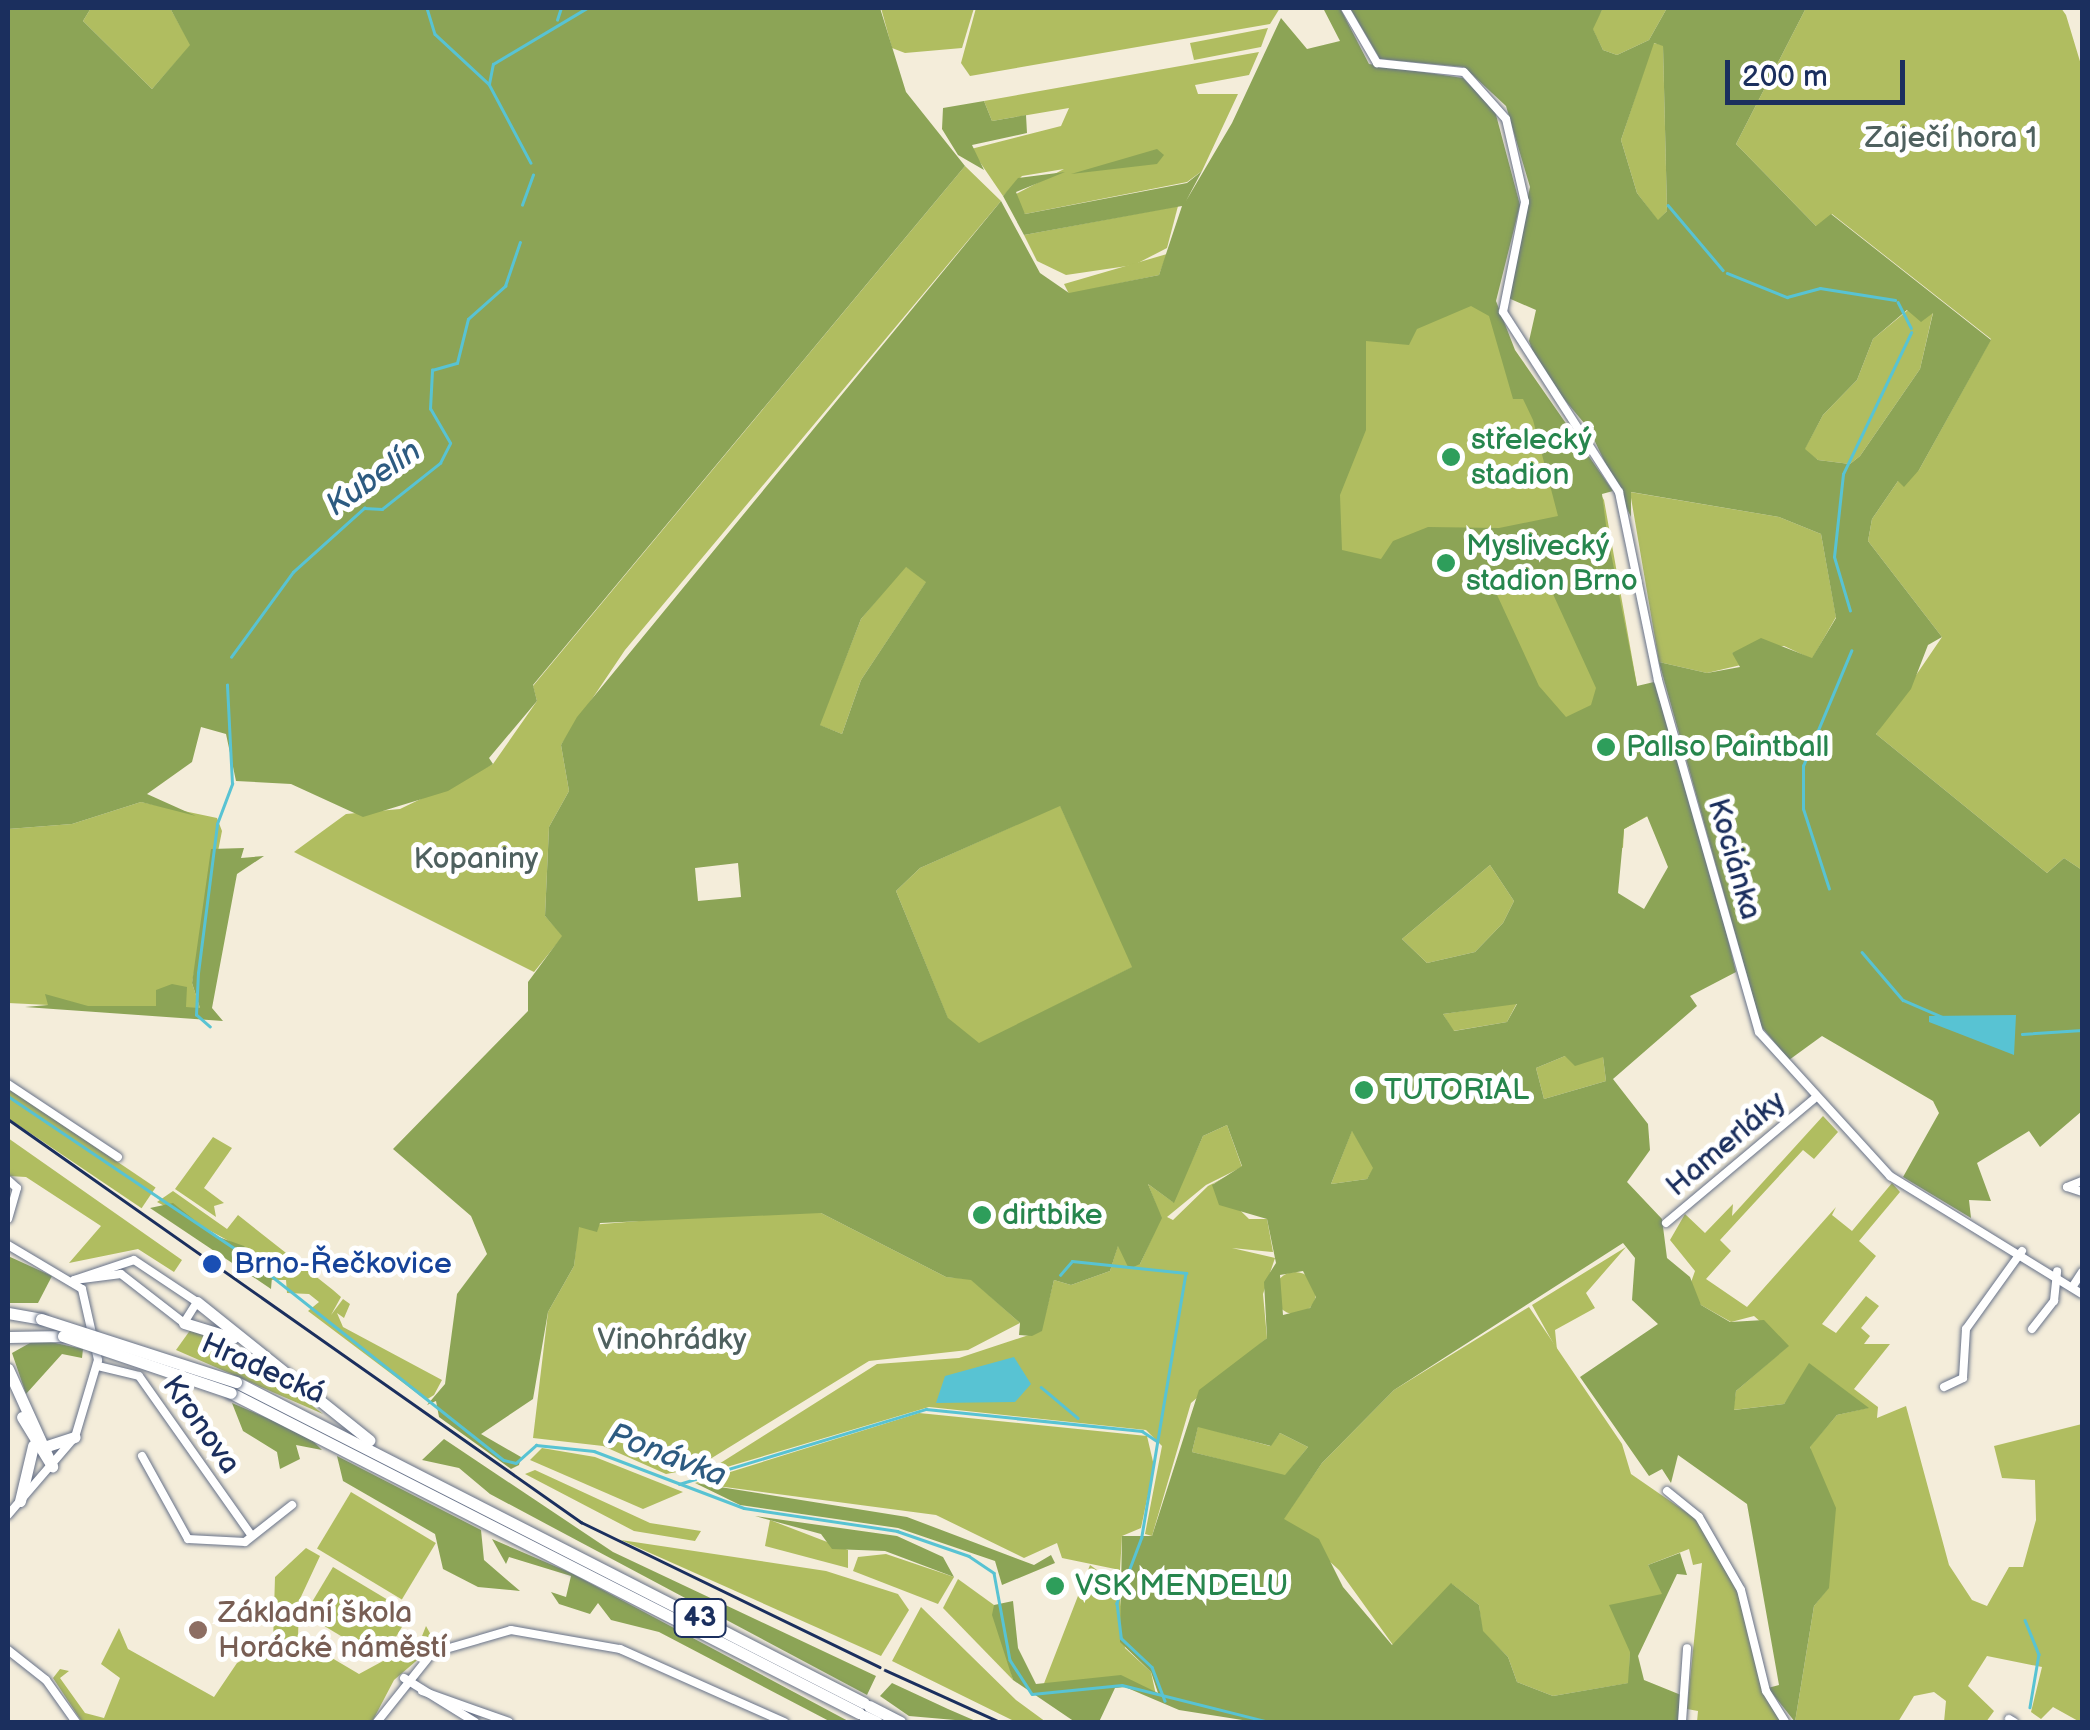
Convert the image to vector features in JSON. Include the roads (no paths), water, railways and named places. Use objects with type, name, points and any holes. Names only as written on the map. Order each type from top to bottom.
[{"type":"highway","points":[[197,1302],[233,1338],[419,1472]]},
{"type":"highway","name":"Hradecká","points":[[8,1313],[64,1336],[234,1387],[481,1511]]},
{"type":"highway","name":"Hradecká","points":[[8,1324],[39,1327],[234,1387],[419,1472],[481,1511]]},
{"type":"highway","points":[[184,1324],[233,1338]]},
{"type":"highway","points":[[8,1338],[39,1327]]},
{"type":"highway","points":[[8,1368],[47,1446],[52,1466]]},
{"type":"highway","points":[[8,1386],[32,1442],[52,1466]]},
{"type":"highway","points":[[47,1446],[75,1436]]},
{"type":"highway","points":[[20,1501],[32,1442]]},
{"type":"highway","name":"43","points":[[481,1511],[864,1710],[900,1722]]},
{"type":"highway","name":"43","points":[[864,1710],[877,1722]]},
{"type":"street","name":"Kociánka","points":[[1345,8],[1377,62],[1464,72],[1501,108],[1525,202],[1503,312],[1619,492],[1658,680],[1754,1021],[1814,1099],[1903,1186],[2058,1272],[2082,1294]]},
{"type":"street","points":[[8,1084],[118,1157]]},
{"type":"street","name":"Hamerláky","points":[[1666,1222],[1814,1099]]},
{"type":"street","points":[[2082,1179],[2067,1189],[2082,1192]]},
{"type":"street","points":[[8,1219],[12,1182]]},
{"type":"street","points":[[8,1245],[74,1280],[94,1315],[98,1366],[75,1436],[8,1515]]},
{"type":"street","points":[[1944,1387],[1963,1378],[1966,1328],[2022,1251]]},
{"type":"street","points":[[134,1260],[197,1302],[184,1324],[121,1274],[74,1280],[134,1260]]},
{"type":"street","points":[[2032,1329],[2054,1301],[2058,1272]]},
{"type":"street","points":[[2073,1286],[2082,1272]]},
{"type":"street","name":"Kronova","points":[[98,1366],[139,1376],[251,1536]]},
{"type":"street","points":[[142,1456],[180,1535],[237,1544],[292,1506]]},
{"type":"street","points":[[1667,1491],[1699,1518],[1741,1590],[1766,1691],[1785,1722]]},
{"type":"street","points":[[377,1722],[404,1678],[467,1636],[550,1631],[632,1653],[784,1722]]},
{"type":"street","points":[[1682,1722],[1687,1648]]},
{"type":"street","points":[[8,1650],[76,1722]]},
{"type":"street","points":[[404,1678],[475,1722]]},
{"type":"street","points":[[422,1691],[509,1722]]},
{"type":"water","points":[[2016,1015],[2014,1055],[1929,1022],[1929,1016]]},
{"type":"water","points":[[1014,1357],[1031,1384],[1015,1402],[936,1403],[945,1376]]},
{"type":"waterway","name":"Kubelín","points":[[427,8],[435,34],[489,84],[531,163]]},
{"type":"waterway","points":[[557,20],[561,8]]},
{"type":"waterway","points":[[489,84],[493,64],[587,8]]},
{"type":"waterway","name":"Kubelín","points":[[522,205],[533,175]]},
{"type":"waterway","points":[[1668,205],[1723,270]]},
{"type":"waterway","name":"Kubelín","points":[[231,657],[293,572],[364,508],[382,509],[440,463],[450,443],[430,409],[432,370],[457,363],[468,319],[505,286],[520,242]]},
{"type":"waterway","points":[[1727,273],[1787,297],[1820,288],[1895,300]]},
{"type":"waterway","points":[[1898,302],[1911,328]]},
{"type":"waterway","points":[[1850,611],[1834,557],[1843,474],[1911,333]]},
{"type":"waterway","points":[[1829,889],[1803,809],[1803,766],[1851,651]]},
{"type":"waterway","name":"Kubelín","points":[[210,1027],[196,1015],[198,973],[217,824],[232,784],[227,685]]},
{"type":"waterway","points":[[1862,952],[1903,1000],[1945,1018]]},
{"type":"waterway","points":[[2022,1034],[2082,1030]]},
{"type":"waterway","name":"Ponávka","points":[[8,1096],[245,1255],[504,1460],[516,1463],[536,1445],[594,1451],[744,1508],[897,1531],[969,1556],[994,1573],[1010,1660],[1032,1694],[1122,1685],[1269,1722]]},
{"type":"waterway","points":[[1060,1275],[1072,1261],[1186,1273],[1142,1537],[1117,1603],[1121,1638],[1152,1667],[1165,1701]]},
{"type":"waterway","points":[[1041,1387],[1078,1418]]},
{"type":"waterway","points":[[679,1484],[926,1409],[1142,1431],[1157,1441]]},
{"type":"waterway","points":[[2025,1620],[2039,1654],[2030,1707]]},
{"type":"railway","points":[[8,1119],[581,1522],[880,1667]]},
{"type":"railway","points":[[885,1670],[1000,1722]]},
{"type":"place","name":"střelecký stadion","points":[[1451,457]]},
{"type":"place","name":"Myslivecký stadion Brno","points":[[1446,563]]},
{"type":"place","name":"Pallso Paintball","points":[[1606,747]]},
{"type":"place","name":"TUTORIAL","points":[[1364,1090]]},
{"type":"place","name":"dirtbike","points":[[982,1215]]},
{"type":"place","name":"Brno-Řečkovice","points":[[212,1264]]},
{"type":"place","name":"VSK MENDELU","points":[[1055,1586]]},
{"type":"place","name":"Základní škola Horácké náměstí","points":[[198,1630]]},
{"type":"park label","name":"Zaječí hora 1","points":[[1951,138]]},
{"type":"park label","name":"Kopaniny","points":[[476,859]]},
{"type":"park label","name":"Vinohrádky","points":[[672,1340]]}]
